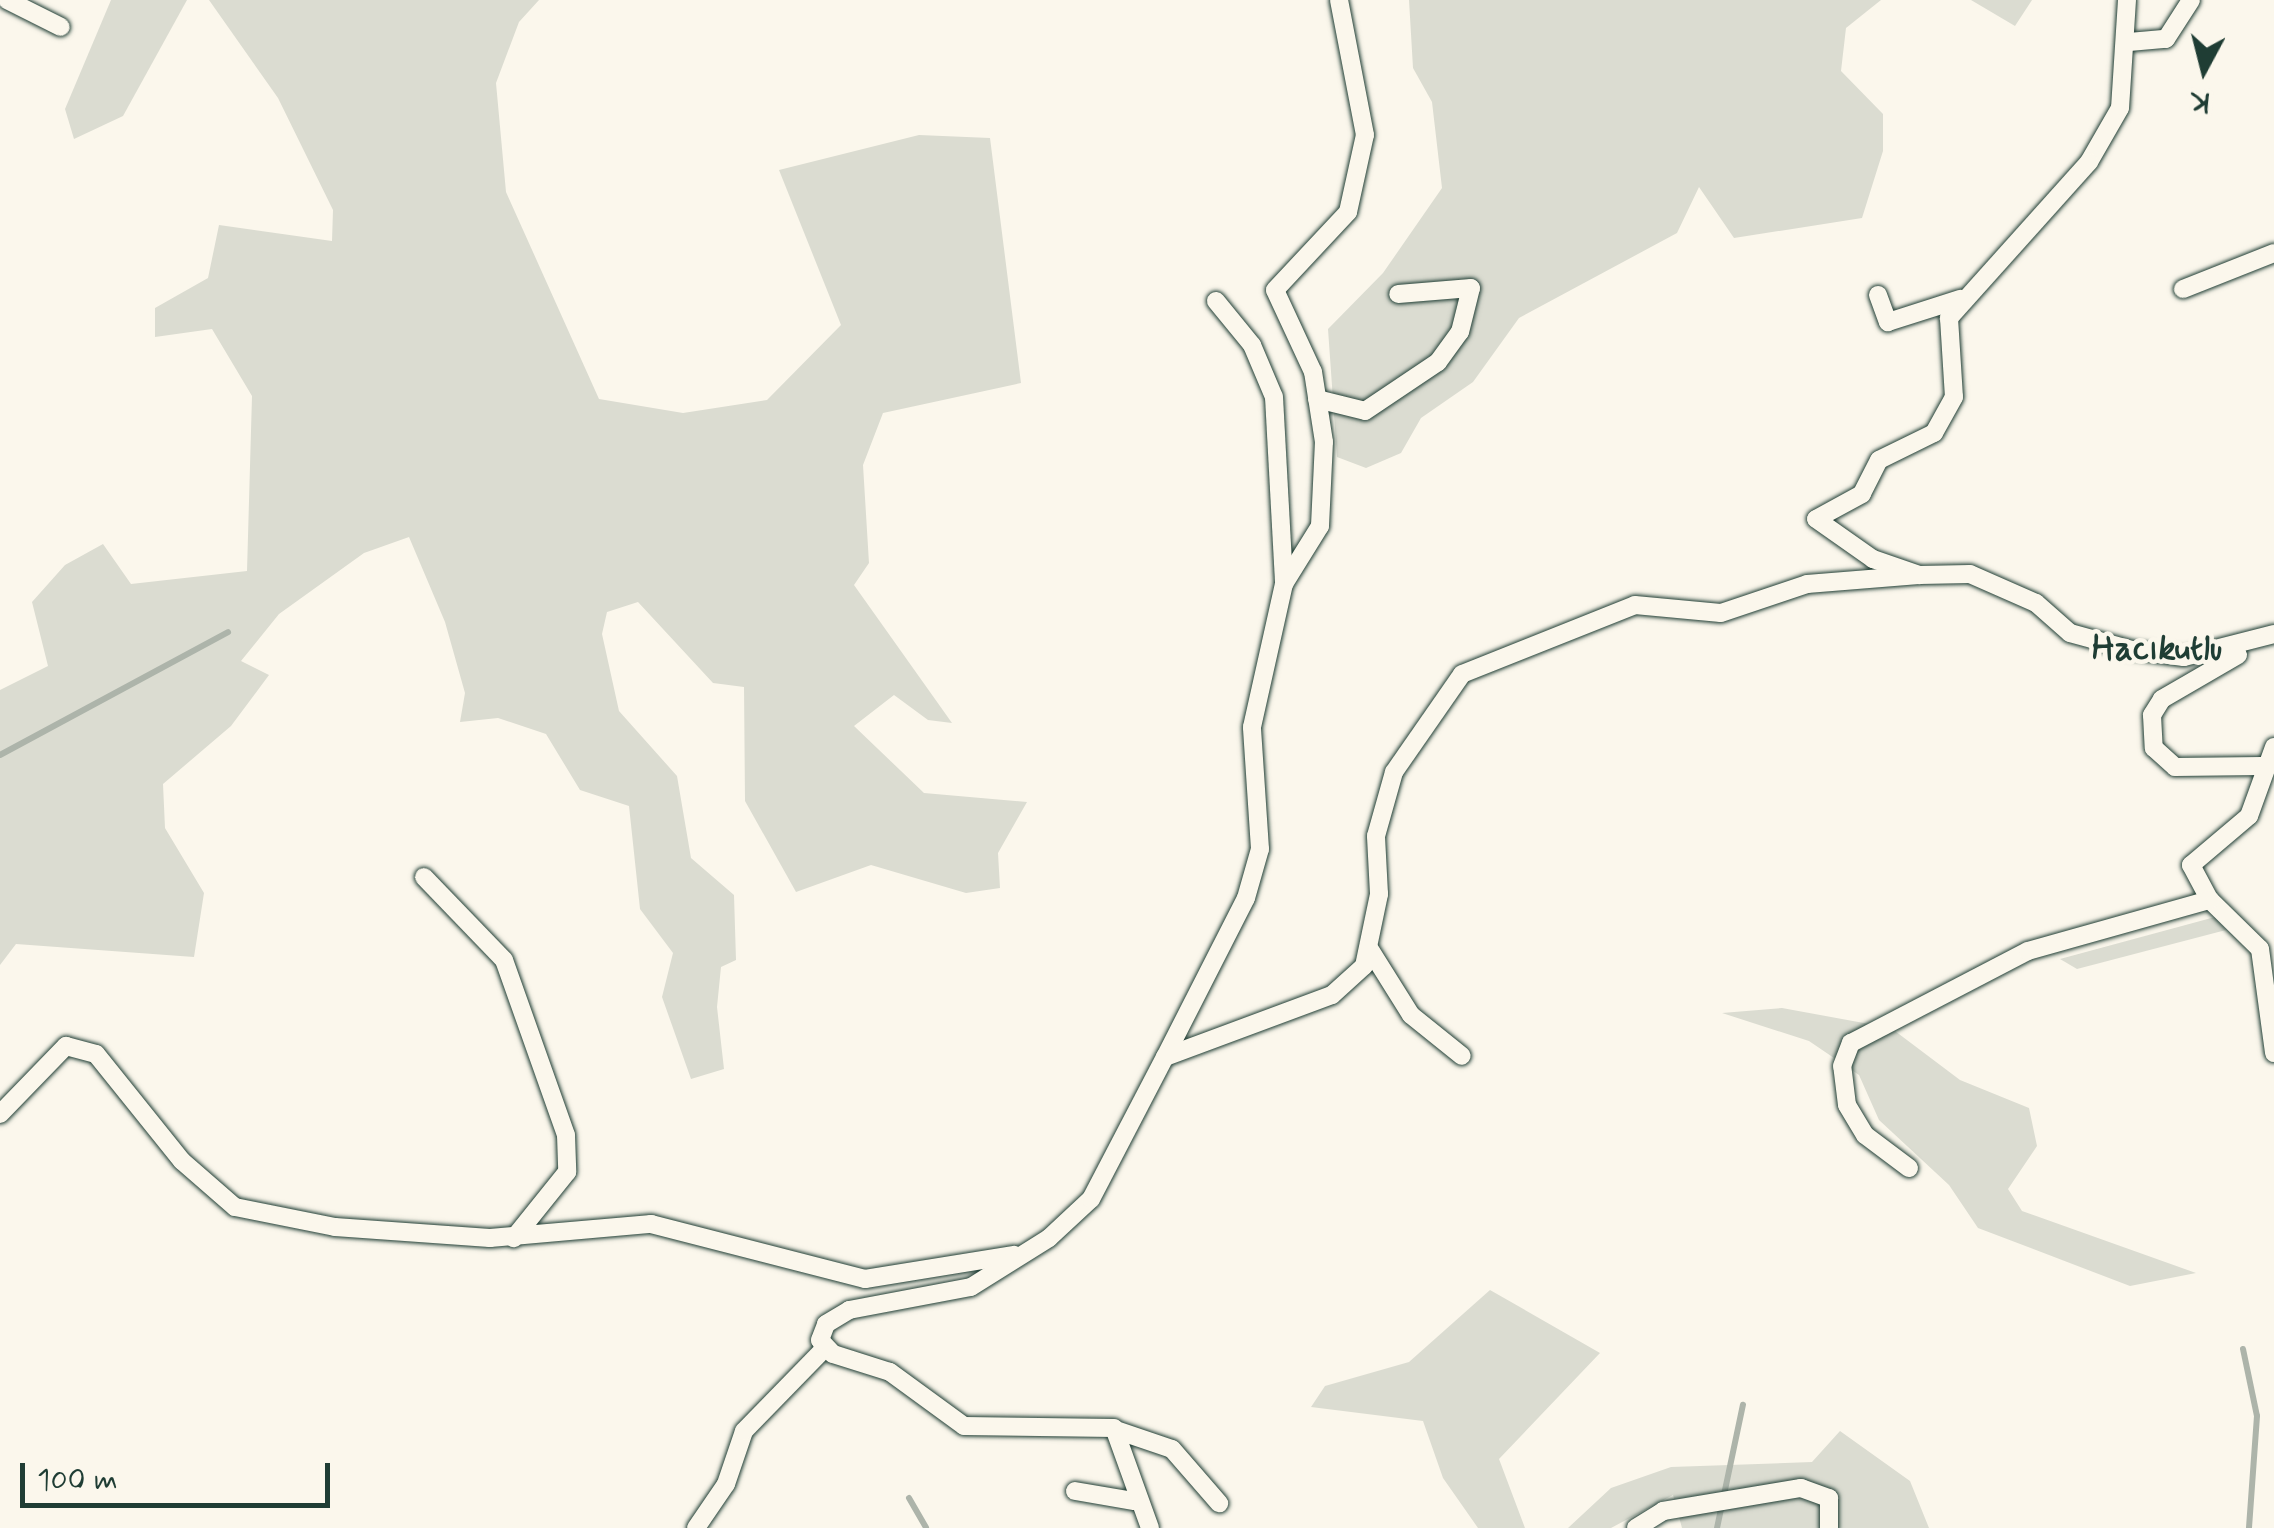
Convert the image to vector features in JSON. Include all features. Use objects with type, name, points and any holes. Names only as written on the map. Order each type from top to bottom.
[{"type":"street","points":[[7,0],[61,27]]},
{"type":"street","points":[[1284,584],[1320,526],[1318,399],[1275,290],[1348,212],[1364,135],[1338,0]]},
{"type":"street","points":[[1918,576],[1872,559],[1816,519],[1862,494],[1879,460],[1934,433],[1954,396],[1949,318],[2089,162],[2120,108],[2130,42],[2127,0]]},
{"type":"street","points":[[2130,42],[2166,39],[2191,0]]},
{"type":"street","points":[[2182,288],[2274,253]]},
{"type":"street","points":[[1318,399],[1365,410],[1438,362],[1460,332],[1471,288],[1398,294]]},
{"type":"street","points":[[1878,295],[1888,322],[1965,297]]},
{"type":"street","points":[[696,1528],[726,1484],[744,1431],[826,1346],[826,1324],[849,1310],[971,1287],[1091,1199],[1246,898],[1260,848],[1252,727],[1284,584],[1274,397],[1252,345],[1216,301]]},
{"type":"street","points":[[1164,1057],[1332,996],[1364,966],[1370,948],[1376,836],[1394,772],[1462,674],[1635,606],[1721,613],[1808,584],[1970,574],[2036,603],[2070,634],[2132,650],[2184,657],[2267,638]]},
{"type":"street","points":[[2262,766],[2175,768],[2154,748],[2152,715],[2162,699],[2267,638]]},
{"type":"street","points":[[2274,748],[2262,766],[2263,791],[2249,816],[2191,865],[2210,900],[2260,948],[2274,1053]]},
{"type":"street","points":[[424,877],[504,960],[566,1135],[567,1172],[514,1238]]},
{"type":"street","points":[[1909,1168],[1865,1135],[1848,1105],[1842,1066],[1851,1042],[2028,951],[2210,900]]},
{"type":"street","points":[[1370,948],[1411,1015],[1462,1056]]},
{"type":"street","points":[[0,1114],[66,1046],[96,1054],[182,1161],[234,1207],[335,1228],[514,1238],[650,1224],[865,1278],[1018,1254]]},
{"type":"street","points":[[826,1346],[890,1372],[964,1426],[1116,1430],[1172,1449],[1220,1503]]},
{"type":"street","points":[[1116,1430],[1134,1501],[1150,1528]]},
{"type":"street","points":[[1636,1528],[1662,1511],[1800,1488],[1829,1498],[1829,1528]]},
{"type":"street","points":[[1075,1491],[1134,1501]]},
{"type":"shaded area","points":[[111,0],[187,0],[123,116],[74,139],[65,109]]},
{"type":"shaded area","points":[[209,0],[539,0],[519,22],[496,83],[506,192],[599,399],[683,413],[767,400],[841,325],[779,170],[919,135],[990,138],[1021,383],[883,413],[863,465],[869,563],[854,585],[952,723],[928,720],[894,695],[854,726],[924,793],[1027,802],[998,853],[1000,888],[966,893],[871,865],[796,892],[745,801],[744,687],[713,683],[638,602],[607,612],[602,634],[619,711],[677,776],[691,858],[734,895],[736,960],[721,967],[717,1007],[724,1069],[691,1079],[662,997],[673,953],[640,909],[629,806],[580,790],[546,734],[498,718],[460,722],[465,693],[445,622],[409,537],[364,553],[279,614],[241,661],[269,675],[231,726],[163,784],[165,828],[204,893],[194,957],[16,944],[0,965],[0,690],[48,666],[32,602],[65,565],[103,544],[131,584],[247,571],[252,396],[212,329],[155,337],[155,308],[208,278],[219,225],[332,241],[333,210],[278,98]]},
{"type":"shaded area","points":[[1409,0],[1881,0],[1846,28],[1841,71],[1883,114],[1883,151],[1862,218],[1734,238],[1699,187],[1677,233],[1519,318],[1473,382],[1421,418],[1401,453],[1366,468],[1337,457],[1328,329],[1383,273],[1442,188],[1432,102],[1413,68]]},
{"type":"shaded area","points":[[1971,0],[2032,0],[2015,26]]},
{"type":"shaded area","points":[[2215,917],[2226,930],[2077,969],[2060,959]]},
{"type":"shaded area","points":[[1782,1008],[1891,1028],[1960,1080],[2029,1108],[2037,1146],[2008,1189],[2022,1211],[2196,1273],[2130,1286],[1978,1228],[1949,1185],[1879,1120],[1859,1075],[1809,1041],[1722,1013]]},
{"type":"shaded area","points":[[1490,1290],[1600,1353],[1499,1459],[1525,1528],[1478,1528],[1443,1478],[1423,1421],[1311,1407],[1325,1386],[1409,1362]]},
{"type":"shaded area","points":[[1840,1431],[1910,1481],[1929,1528],[1682,1528],[1673,1495],[1611,1528],[1568,1528],[1611,1488],[1671,1467],[1812,1462]]},
{"type":"waterway","points":[[0,755],[228,632]]},
{"type":"waterway","points":[[2243,1349],[2257,1416],[2249,1528]]},
{"type":"waterway","points":[[1717,1528],[1743,1405]]},
{"type":"waterway","points":[[909,1498],[926,1528]]},
{"type":"district","name":"Hacıkutlu","points":[[2157,649]]}]
